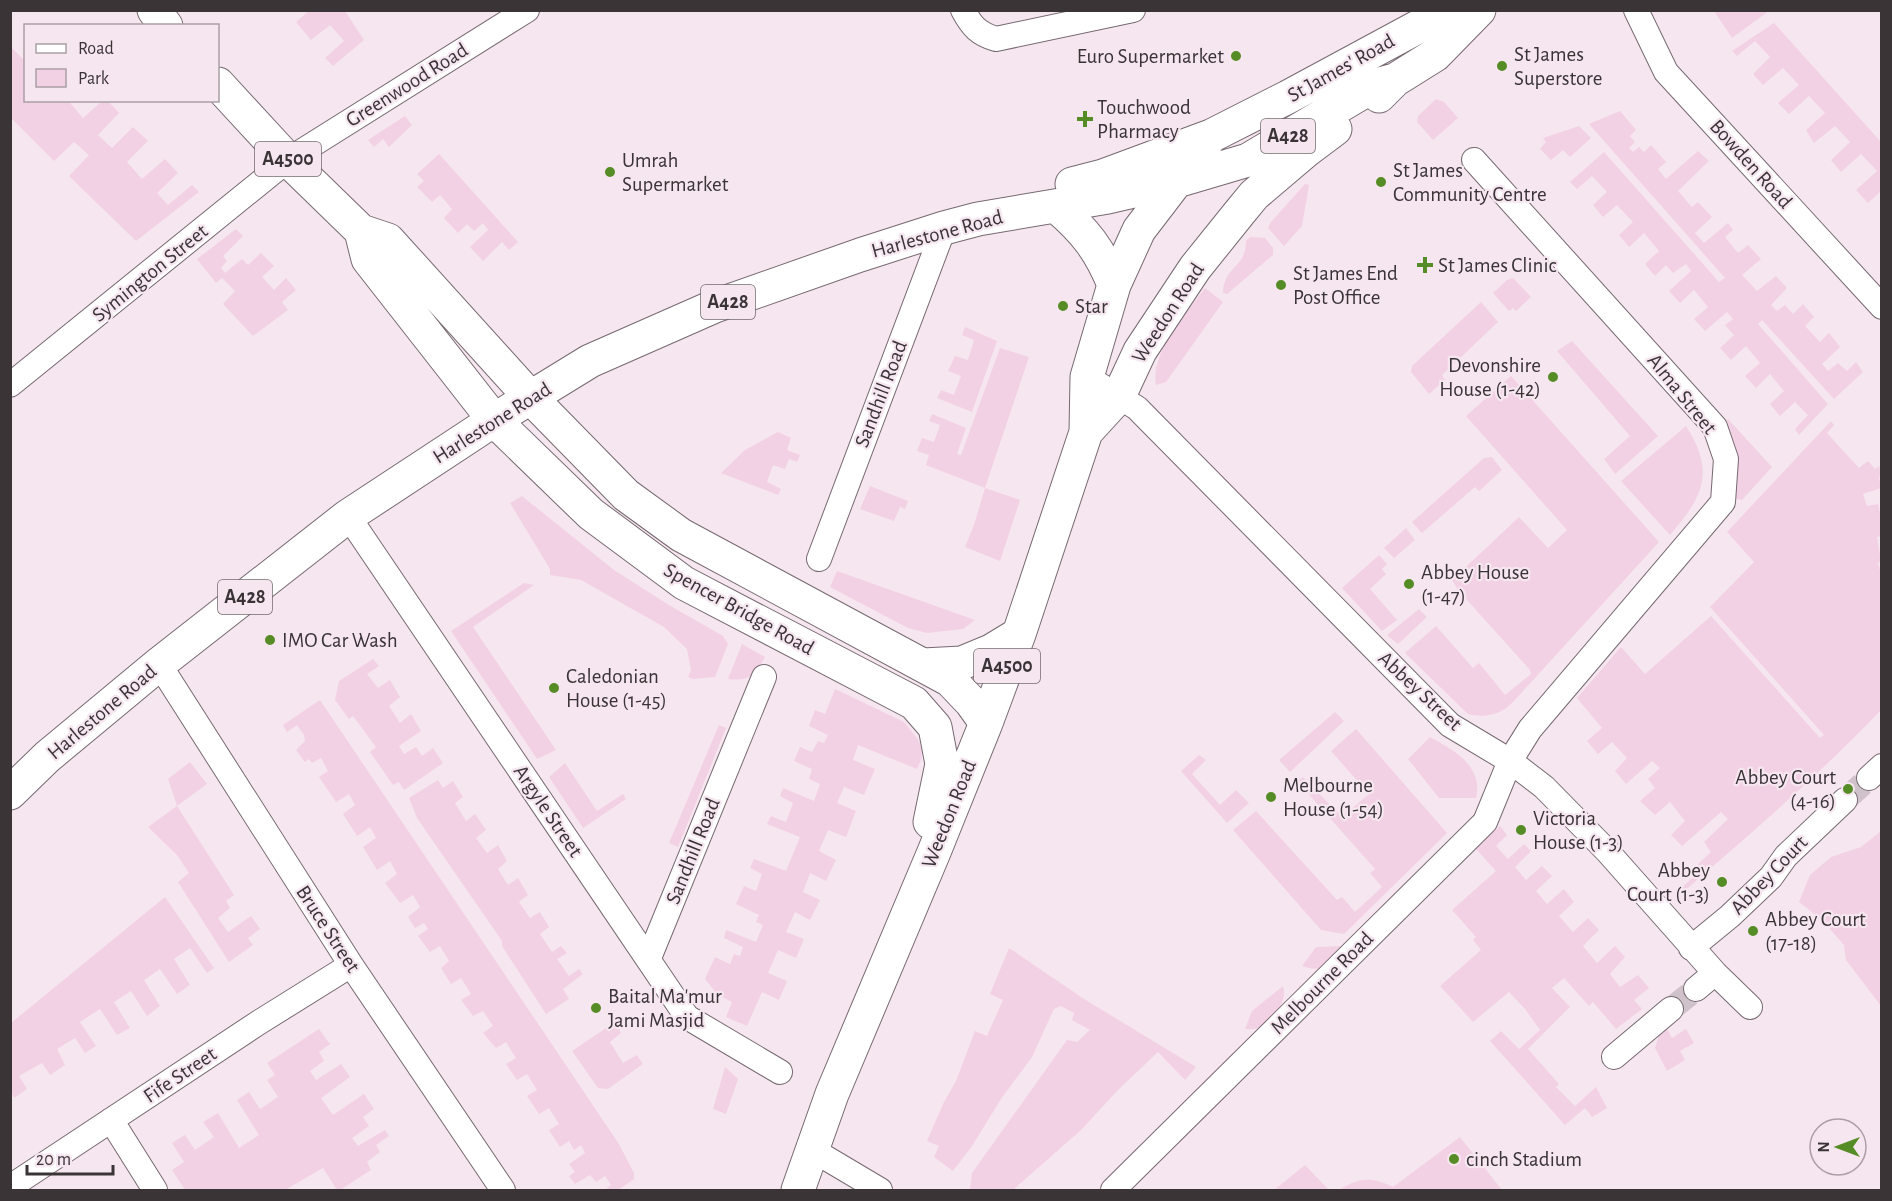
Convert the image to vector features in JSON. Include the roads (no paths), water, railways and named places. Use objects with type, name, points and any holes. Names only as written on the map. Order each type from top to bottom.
[{"type":"main road","points":[[154,10],[164,24]]},
{"type":"main road","name":"St James' Road","points":[[1254,195],[1307,150],[1373,102],[1395,80],[1435,56],[1477,12]]},
{"type":"main road","name":"St James' Road","points":[[978,219],[1049,190],[1104,177],[1211,136],[1427,21],[1477,12]]},
{"type":"main road","name":"St James' Road","points":[[1177,181],[1248,160],[1373,86],[1395,80]]},
{"type":"main road","name":"Spencer Bridge Road","points":[[219,85],[288,159],[361,231],[388,240],[531,398],[626,495],[681,535],[950,680],[971,702],[986,723]]},
{"type":"main road","name":"St James' Road","points":[[1177,181],[1211,136]]},
{"type":"main road","name":"A428","points":[[1057,207],[1177,181]]},
{"type":"main road","name":"Weedon Road","points":[[798,1191],[811,1149],[986,723],[1018,634],[1086,432],[1087,377],[1114,285],[1139,230],[1177,181]]},
{"type":"main road","name":"Weedon Road","points":[[1086,432],[1119,396],[1146,342],[1195,268],[1254,195]]},
{"type":"main road","points":[[1057,207],[1086,234],[1099,251],[1114,285]]},
{"type":"main road","name":"Harlestone Road","points":[[10,793],[47,757],[159,664],[348,516],[494,420],[590,361],[716,306],[860,255],[978,219],[1057,207]]},
{"type":"main road","name":"Spencer Bridge Road","points":[[361,231],[368,259],[494,420],[591,514],[684,583],[914,703],[935,727],[942,764],[915,894]]},
{"type":"main road","points":[[923,666],[962,663],[991,651],[1018,634]]},
{"type":"street","name":"Greenwood Road","points":[[288,159],[492,20],[526,10]]},
{"type":"street","points":[[963,10],[969,21],[982,35],[996,39],[1133,10]]},
{"type":"street","name":"Bowden Road","points":[[1636,10],[1666,72],[1881,307]]},
{"type":"street","name":"Symington Street","points":[[10,385],[288,159]]},
{"type":"street","name":"Alma Street","points":[[1474,159],[1715,427],[1726,459],[1723,502],[1530,729],[1510,761]]},
{"type":"street","name":"Sandhill Road","points":[[819,559],[944,228]]},
{"type":"street","name":"Abbey Street","points":[[1087,377],[1137,408],[1450,725],[1510,761],[1554,796],[1606,851],[1691,948],[1750,1007]]},
{"type":"street","name":"Argyle Street","points":[[348,516],[687,1017],[780,1072]]},
{"type":"street","name":"Bruce Street","points":[[159,664],[351,965],[503,1191]]},
{"type":"street","name":"Sandhill Road","points":[[649,958],[764,677]]},
{"type":"street","name":"Melbourne Road","points":[[1113,1191],[1485,822],[1510,761]]},
{"type":"street","name":"Abbey Court","points":[[1691,948],[1730,916],[1771,877],[1786,856],[1845,800]]},
{"type":"street","name":"Fife Street","points":[[10,1187],[258,1023],[351,965]]},
{"type":"street","points":[[1696,989],[1715,973]]},
{"type":"street","points":[[1614,1057],[1671,1010]]},
{"type":"street","points":[[111,1120],[155,1191]]},
{"type":"street","points":[[811,1149],[880,1191]]},
{"type":"tunnel","points":[[1845,800],[1869,778]]},
{"type":"tunnel","points":[[1671,1009],[1696,989]]},
{"type":"place","name":"Euro Supermarket","points":[[1236,56]]},
{"type":"place","name":"St James Superstore","points":[[1502,66]]},
{"type":"place","name":"Touchwood Pharmacy","points":[[1085,119]]},
{"type":"place","name":"Umrah Supermarket","points":[[610,172]]},
{"type":"place","name":"St James Community Centre","points":[[1381,182]]},
{"type":"place","name":"St James Clinic","points":[[1425,265]]},
{"type":"place","name":"St James End Post Office","points":[[1281,285]]},
{"type":"place","name":"Star","points":[[1063,306]]},
{"type":"place","name":"Devonshire House (1-42)","points":[[1553,377]]},
{"type":"place","name":"Abbey House (1-47)","points":[[1409,584]]},
{"type":"place","name":"IMO Car Wash","points":[[270,640]]},
{"type":"place","name":"Caledonian House (1-45)","points":[[554,688]]},
{"type":"place","name":"Abbey Court (4-16)","points":[[1848,789]]},
{"type":"place","name":"Melbourne House (1-54)","points":[[1271,797]]},
{"type":"place","name":"Victoria House (1-3)","points":[[1521,830]]},
{"type":"place","name":"Abbey Court (1-3)","points":[[1722,882]]},
{"type":"place","name":"Abbey Court (17-18)","points":[[1753,931]]},
{"type":"place","name":"Baital Ma'mur Jami Masjid","points":[[596,1008]]},
{"type":"place","name":"cinch Stadium","points":[[1454,1159]]}]
